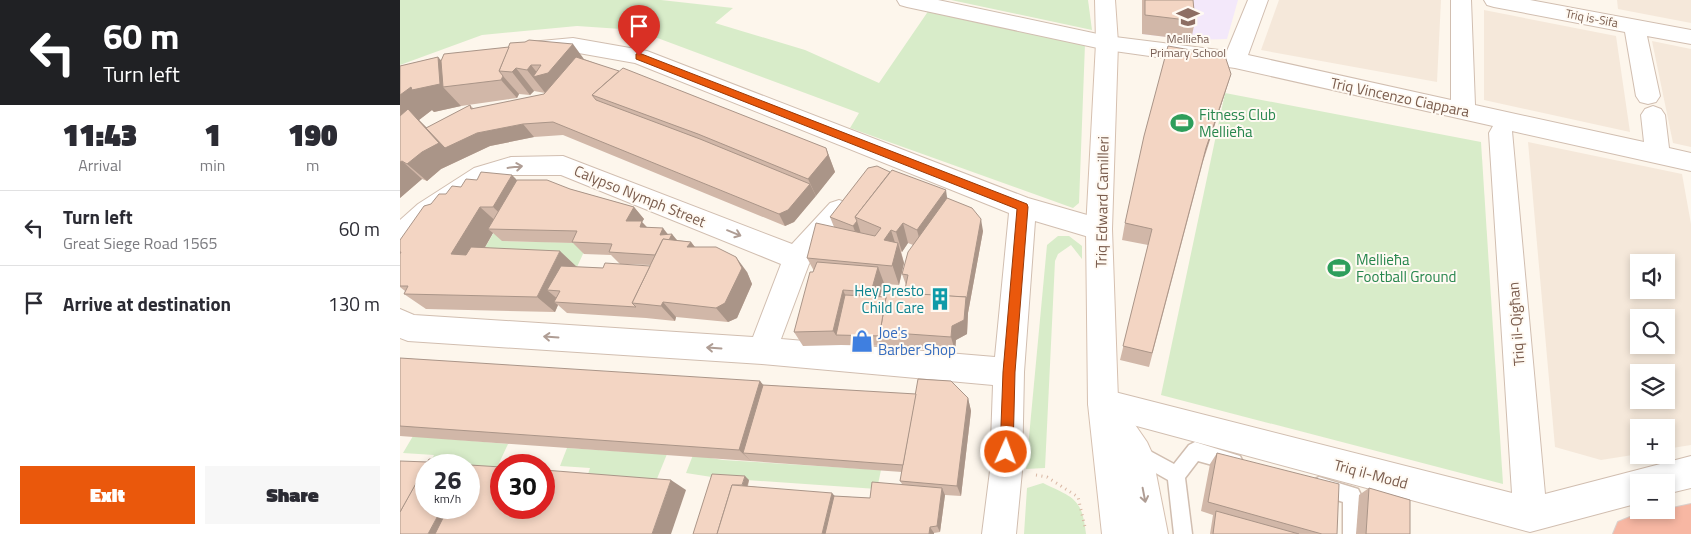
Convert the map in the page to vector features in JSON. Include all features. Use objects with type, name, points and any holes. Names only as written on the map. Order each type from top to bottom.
[{"type":"highway","points":[[1630,534],[1691,521]]},
{"type":"street","name":"Triq Vincenzo Ciappara","points":[[906,0],[1107,43],[1235,60],[1691,162]]},
{"type":"street","name":"Triq Edward Camilleri","points":[[1105,0],[1107,43],[1099,228],[1103,404],[1119,534]]},
{"type":"street","points":[[1235,60],[1258,0]]},
{"type":"street","points":[[1461,0],[1463,110]]},
{"type":"street","name":"Triq is-Sifa","points":[[1499,0],[1607,10],[1635,27],[1691,37]]},
{"type":"street","points":[[1635,27],[1658,154]]},
{"type":"street","points":[[519,49],[573,45],[639,56],[1023,207],[1099,228]]},
{"type":"street","name":"Triq il-Qigħan","points":[[1501,133],[1530,515]]},
{"type":"street","name":"Calypso Nymph Street","points":[[400,236],[427,211],[483,176],[512,166],[563,165],[797,258]]},
{"type":"street","points":[[999,534],[1006,472],[1009,372],[1023,207]]},
{"type":"street","points":[[762,351],[797,258],[839,210]]},
{"type":"street","points":[[400,322],[408,328],[762,351],[1009,372]]},
{"type":"street","points":[[1103,404],[1136,453],[1151,534]]},
{"type":"street","name":"Triq il-Modd","points":[[1103,404],[1530,515],[1630,488]]},
{"type":"street","points":[[1675,476],[1691,472]]},
{"type":"lane","points":[[1183,534],[1176,475],[1195,451],[1250,467]]},
{"type":"lane","points":[[1136,453],[1176,475]]},
{"type":"lane","points":[[1306,482],[1352,495],[1352,534]]},
{"type":"path","points":[[1006,472],[1047,476],[1078,497],[1087,534]]},
{"type":"shaded area","name":"Mellieħa Primary School","points":[[1142,0],[1238,0],[1227,39],[1191,40],[1142,34]]},
{"type":"shaded area","points":[[1279,0],[1441,0],[1437,82],[1261,50]]},
{"type":"shaded area","points":[[1617,0],[1691,0],[1691,23],[1618,9]]},
{"type":"shaded area","points":[[1484,10],[1616,36],[1630,132],[1484,100]]},
{"type":"shaded area","points":[[1652,41],[1691,49],[1691,147],[1673,143]]},
{"type":"shaded area","points":[[1528,142],[1682,174],[1691,224],[1691,445],[1675,448],[1675,419],[1630,419],[1630,455],[1601,460],[1555,447]]},
{"type":"green space","points":[[400,0],[661,0],[733,8],[715,23],[805,50],[879,83],[929,10],[1085,44],[1079,203],[1073,208],[850,128],[859,113],[636,30],[577,26],[482,35],[400,65]]},
{"type":"green space","points":[[951,0],[1088,0],[1092,30]]},
{"type":"green space","name":"Mellieħa Football Ground","points":[[1225,93],[1481,142],[1503,484],[1161,395]]},
{"type":"green space","points":[[499,224],[502,241],[588,243],[577,267],[484,249]]},
{"type":"green space","points":[[1058,236],[1069,236],[1082,246],[1082,259],[1071,245],[1058,254],[1055,261],[1045,468],[1026,469],[1047,245]]},
{"type":"green space","points":[[413,436],[508,444],[503,454],[490,454],[490,475],[480,470],[480,454],[403,453]]},
{"type":"green space","points":[[567,448],[667,454],[654,486],[585,483],[590,468],[560,466]]},
{"type":"green space","points":[[693,455],[723,460],[881,470],[877,489],[718,478],[686,473]]},
{"type":"green space","points":[[1043,483],[1075,501],[1082,513],[1086,534],[1024,534],[1027,488]]},
{"type":"building","points":[[1145,0],[1193,0],[1195,21],[1145,15]]},
{"type":"building","points":[[529,40],[573,44],[548,73],[533,77],[541,65],[531,65],[527,70],[516,68],[512,72],[499,71],[510,43]]},
{"type":"building","points":[[1168,46],[1225,56],[1231,74],[1206,148],[1152,353],[1123,346],[1152,229],[1125,223],[1144,136]]},
{"type":"building","points":[[509,47],[499,71],[503,76],[501,80],[443,87],[441,61],[444,54]]},
{"type":"building","points":[[438,57],[440,84],[412,90],[411,87],[400,95],[400,66]]},
{"type":"building","points":[[576,57],[619,71],[592,95],[596,100],[700,139],[810,184],[788,210],[779,214],[553,122],[523,124],[477,133],[445,148],[426,128],[470,105],[471,109],[544,94]]},
{"type":"building","points":[[623,68],[826,148],[828,155],[808,179],[698,134],[592,95]]},
{"type":"building","points":[[408,109],[439,143],[422,152],[407,164],[402,161],[400,162],[400,116]]},
{"type":"building","points":[[877,166],[890,172],[855,217],[857,221],[853,226],[830,217],[868,168]]},
{"type":"building","points":[[892,170],[946,190],[917,230],[903,223],[896,232],[891,230],[884,240],[898,243],[892,266],[807,258],[816,223],[875,236],[881,228],[855,217]]},
{"type":"building","points":[[481,172],[512,175],[493,207],[480,207],[451,254],[466,255],[471,247],[560,251],[537,297],[404,294],[408,286],[400,286],[400,240],[424,206],[431,204],[439,194],[446,194],[452,186],[461,187],[466,179],[477,180]]},
{"type":"building","points":[[517,180],[547,180],[570,189],[634,207],[626,221],[642,221],[640,227],[663,228],[660,235],[672,234],[669,240],[663,239],[655,255],[609,252],[612,244],[572,242],[577,231],[488,229]]},
{"type":"building","points":[[947,198],[972,208],[981,219],[966,302],[966,297],[904,294],[908,275],[902,274],[908,252]]},
{"type":"building","points":[[663,239],[691,242],[687,247],[716,247],[736,257],[742,268],[725,303],[716,308],[663,302],[661,306],[632,303]]},
{"type":"building","points":[[817,262],[878,267],[871,292],[843,290],[833,331],[794,332],[810,272],[813,272]]},
{"type":"building","points":[[605,263],[650,266],[632,303],[636,307],[554,302],[560,291],[547,290],[561,266],[603,268]]},
{"type":"building","points":[[887,292],[966,297],[964,320],[952,326],[951,337],[880,332]]},
{"type":"building","points":[[845,295],[886,297],[880,332],[881,336],[836,335]]},
{"type":"building","points":[[400,358],[760,381],[739,450],[400,426]]},
{"type":"building","points":[[918,379],[951,381],[968,398],[957,486],[900,481]]},
{"type":"building","points":[[763,385],[916,394],[903,465],[743,453]]},
{"type":"building","points":[[1217,453],[1339,484],[1337,534],[1322,534],[1208,502]]},
{"type":"building","points":[[400,461],[415,462],[415,485],[400,512]]},
{"type":"building","points":[[480,466],[490,466],[490,519],[555,519],[555,471],[671,480],[652,534],[435,534],[442,519],[480,519]]},
{"type":"building","points":[[712,474],[745,476],[742,485],[732,485],[717,534],[693,534]]},
{"type":"building","points":[[872,482],[942,488],[937,526],[930,527],[929,534],[825,534],[834,496],[870,498]]},
{"type":"building","points":[[415,485],[415,519],[436,519],[428,534],[400,534],[400,512]]},
{"type":"building","points":[[732,485],[832,493],[822,534],[717,534]]},
{"type":"building","points":[[1369,488],[1410,500],[1410,534],[1366,534]]},
{"type":"building","points":[[1216,511],[1299,534],[1213,534]]},
{"type":"place","name":"Mellieħa Primary School","points":[[1188,17]]},
{"type":"place","name":"Fitness Club Mellieħa","points":[[1182,123]]},
{"type":"place","name":"Mellieħa Football Ground","points":[[1339,268]]},
{"type":"place","name":"Hey Presto Child Care","points":[[940,299]]},
{"type":"place","name":"Joe's Barber Shop","points":[[862,341]]},
{"type":"route","points":[[639,56],[1023,207],[1009,372],[1006,452]]}]
